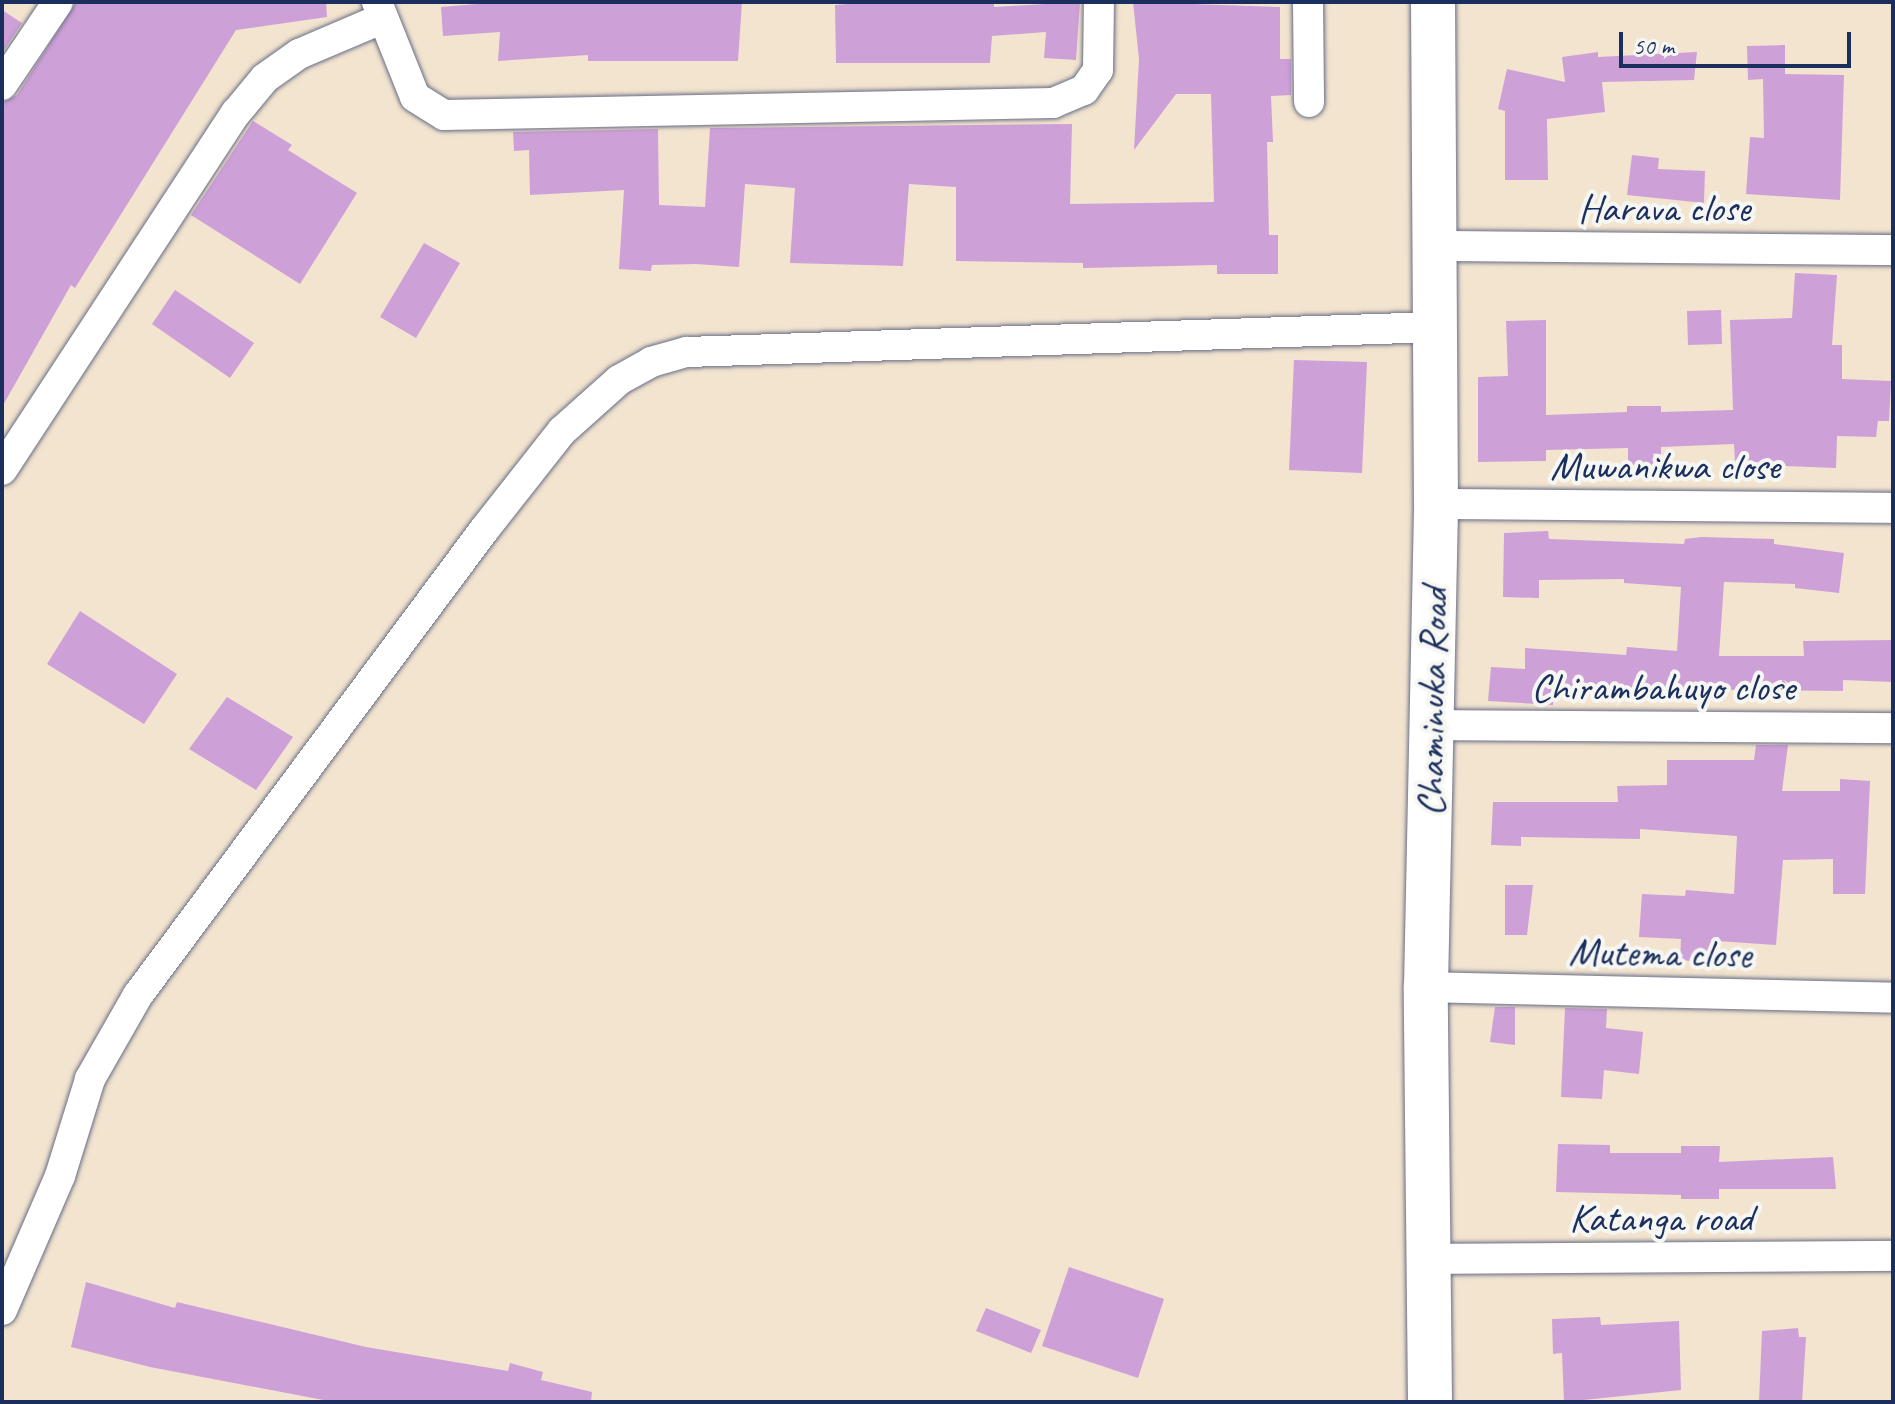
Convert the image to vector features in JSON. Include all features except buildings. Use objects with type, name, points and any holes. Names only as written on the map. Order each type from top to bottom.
[{"type":"main road","name":"Chaminuka Road","points":[[1430,1402],[1426,987],[1436,504],[1433,2]]},
{"type":"street","points":[[2,85],[58,2]]},
{"type":"street","points":[[2,470],[236,113],[265,78],[299,54],[379,11],[415,97],[444,115],[1053,103],[1084,90],[1098,70],[1099,2]]},
{"type":"street","points":[[1308,2],[1309,102]]},
{"type":"street","name":"Harava close","points":[[1435,246],[1893,250]]},
{"type":"street","points":[[2,1310],[60,1176],[90,1079],[138,995],[484,530],[562,431],[619,380],[651,362],[687,352],[1436,327]]},
{"type":"street","name":"Muwanikwa close","points":[[1436,504],[1893,508]]},
{"type":"street","name":"Chirambahuyo close","points":[[1433,725],[1893,728]]},
{"type":"street","name":"Mutema close","points":[[1426,987],[1893,998]]},
{"type":"street","name":"Katanga road","points":[[1429,1259],[1893,1256]]}]
